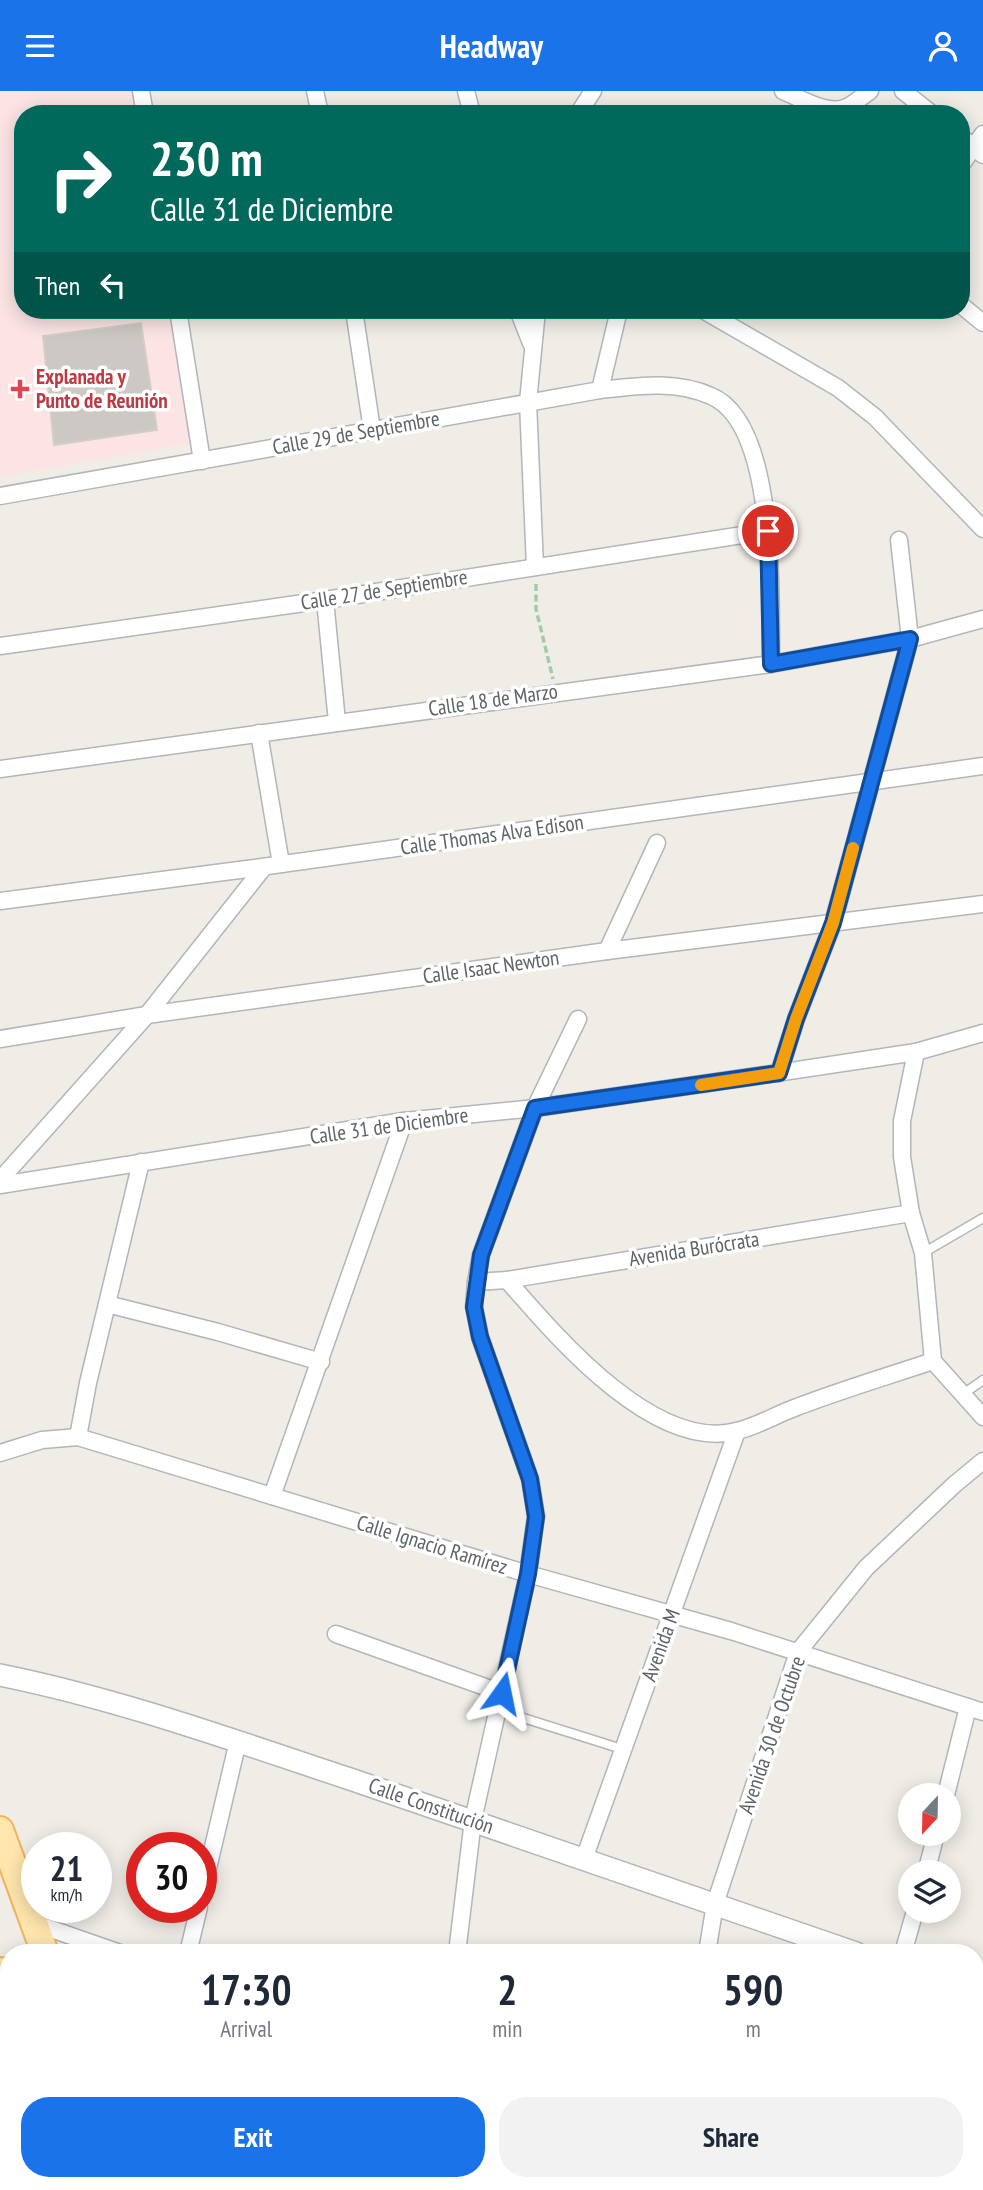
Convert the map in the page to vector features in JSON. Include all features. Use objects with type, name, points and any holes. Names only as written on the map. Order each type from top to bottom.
[{"type":"main road","points":[[0,1830],[21,1887]]},
{"type":"main road","points":[[34,1923],[42,1944]]},
{"type":"street","points":[[783,91],[817,105]]},
{"type":"street","points":[[850,105],[870,91]]},
{"type":"street","points":[[903,91],[921,105]]},
{"type":"street","points":[[178,319],[202,461]]},
{"type":"street","points":[[355,319],[372,430]]},
{"type":"street","points":[[522,319],[532,346]]},
{"type":"street","points":[[535,567],[528,402],[536,319]]},
{"type":"street","points":[[600,390],[617,319]]},
{"type":"street","points":[[719,319],[838,388],[875,417],[983,529]]},
{"type":"street","name":"Calle 29 de Septiembre","points":[[0,496],[528,402],[648,385],[684,387],[712,396],[727,405],[742,424],[757,471],[768,531]]},
{"type":"street","points":[[768,531],[771,664]]},
{"type":"street","name":"Calle 27 de Septiembre","points":[[0,646],[325,600],[768,531]]},
{"type":"street","points":[[779,1073],[796,1019],[833,923],[910,639],[899,540]]},
{"type":"street","points":[[325,600],[337,722]]},
{"type":"street","name":"Calle 18 de Marzo","points":[[0,769],[557,691],[771,664],[910,639],[983,619]]},
{"type":"street","points":[[0,1182],[147,1015],[272,866],[259,733]]},
{"type":"street","name":"Calle Thomas Alva Edison","points":[[0,901],[272,866],[983,766]]},
{"type":"street","points":[[607,951],[657,843]]},
{"type":"street","name":"Calle Isaac Newton","points":[[0,1039],[147,1015],[607,951],[983,904]]},
{"type":"street","points":[[458,1944],[473,1820],[528,1574],[536,1517],[530,1479],[480,1337],[474,1307],[477,1282],[481,1255],[535,1108],[578,1019]]},
{"type":"street","name":"Calle 31 de Diciembre","points":[[0,1182],[404,1121],[535,1108],[779,1073],[916,1052],[983,1033]]},
{"type":"street","points":[[916,1052],[902,1121],[902,1157],[911,1213],[923,1253],[933,1361],[983,1417]]},
{"type":"street","points":[[272,1496],[404,1121]]},
{"type":"street","points":[[78,1437],[141,1162]]},
{"type":"street","name":"Avenida Burócrata","points":[[477,1282],[507,1280],[911,1213]]},
{"type":"street","points":[[507,1280],[569,1349],[649,1414],[668,1423],[699,1431],[737,1431],[797,1407],[933,1361]]},
{"type":"street","points":[[107,1304],[321,1362]]},
{"type":"street","name":"Avenida M","points":[[584,1859],[737,1431]]},
{"type":"street","name":"Calle Ignacio Ramírez","points":[[0,1453],[42,1440],[78,1437],[528,1574],[798,1652],[976,1709]]},
{"type":"street","name":"Avenida 30 de Octubre","points":[[708,1944],[715,1904],[798,1652],[866,1568],[983,1461]]},
{"type":"street","points":[[336,1634],[502,1693]]},
{"type":"street","name":"Calle Constitución","points":[[0,1675],[91,1698],[238,1741],[830,1944]]},
{"type":"street","points":[[950,1783],[976,1709]]},
{"type":"street","points":[[217,1832],[238,1741]]},
{"type":"street","points":[[34,1923],[94,1944]]},
{"type":"street","points":[[190,1944],[195,1923]]},
{"type":"street","points":[[906,1944],[912,1923]]},
{"type":"lane","points":[[923,1253],[983,1218]]},
{"type":"lane","points":[[963,1394],[983,1381]]},
{"type":"lane","points":[[498,1710],[622,1749]]},
{"type":"path","points":[[535,567],[536,609],[557,691]]},
{"type":"shaded area","points":[[0,91],[132,91],[134,105],[14,105],[14,319],[171,319],[192,443],[0,477]]},
{"type":"building","points":[[141,323],[157,430],[54,445],[43,336]]},
{"type":"slow traffic","points":[[701,1085],[779,1073],[796,1019],[833,923],[853,848]]},
{"type":"place","name":"Explanada y Punto de Reunión","points":[[20,389]]},
{"type":"route","points":[[502,1693],[528,1574],[536,1517],[535,1502],[530,1479],[480,1337],[474,1307],[481,1255],[535,1108],[779,1073],[796,1019],[833,923],[910,639],[771,664],[768,531]]}]
